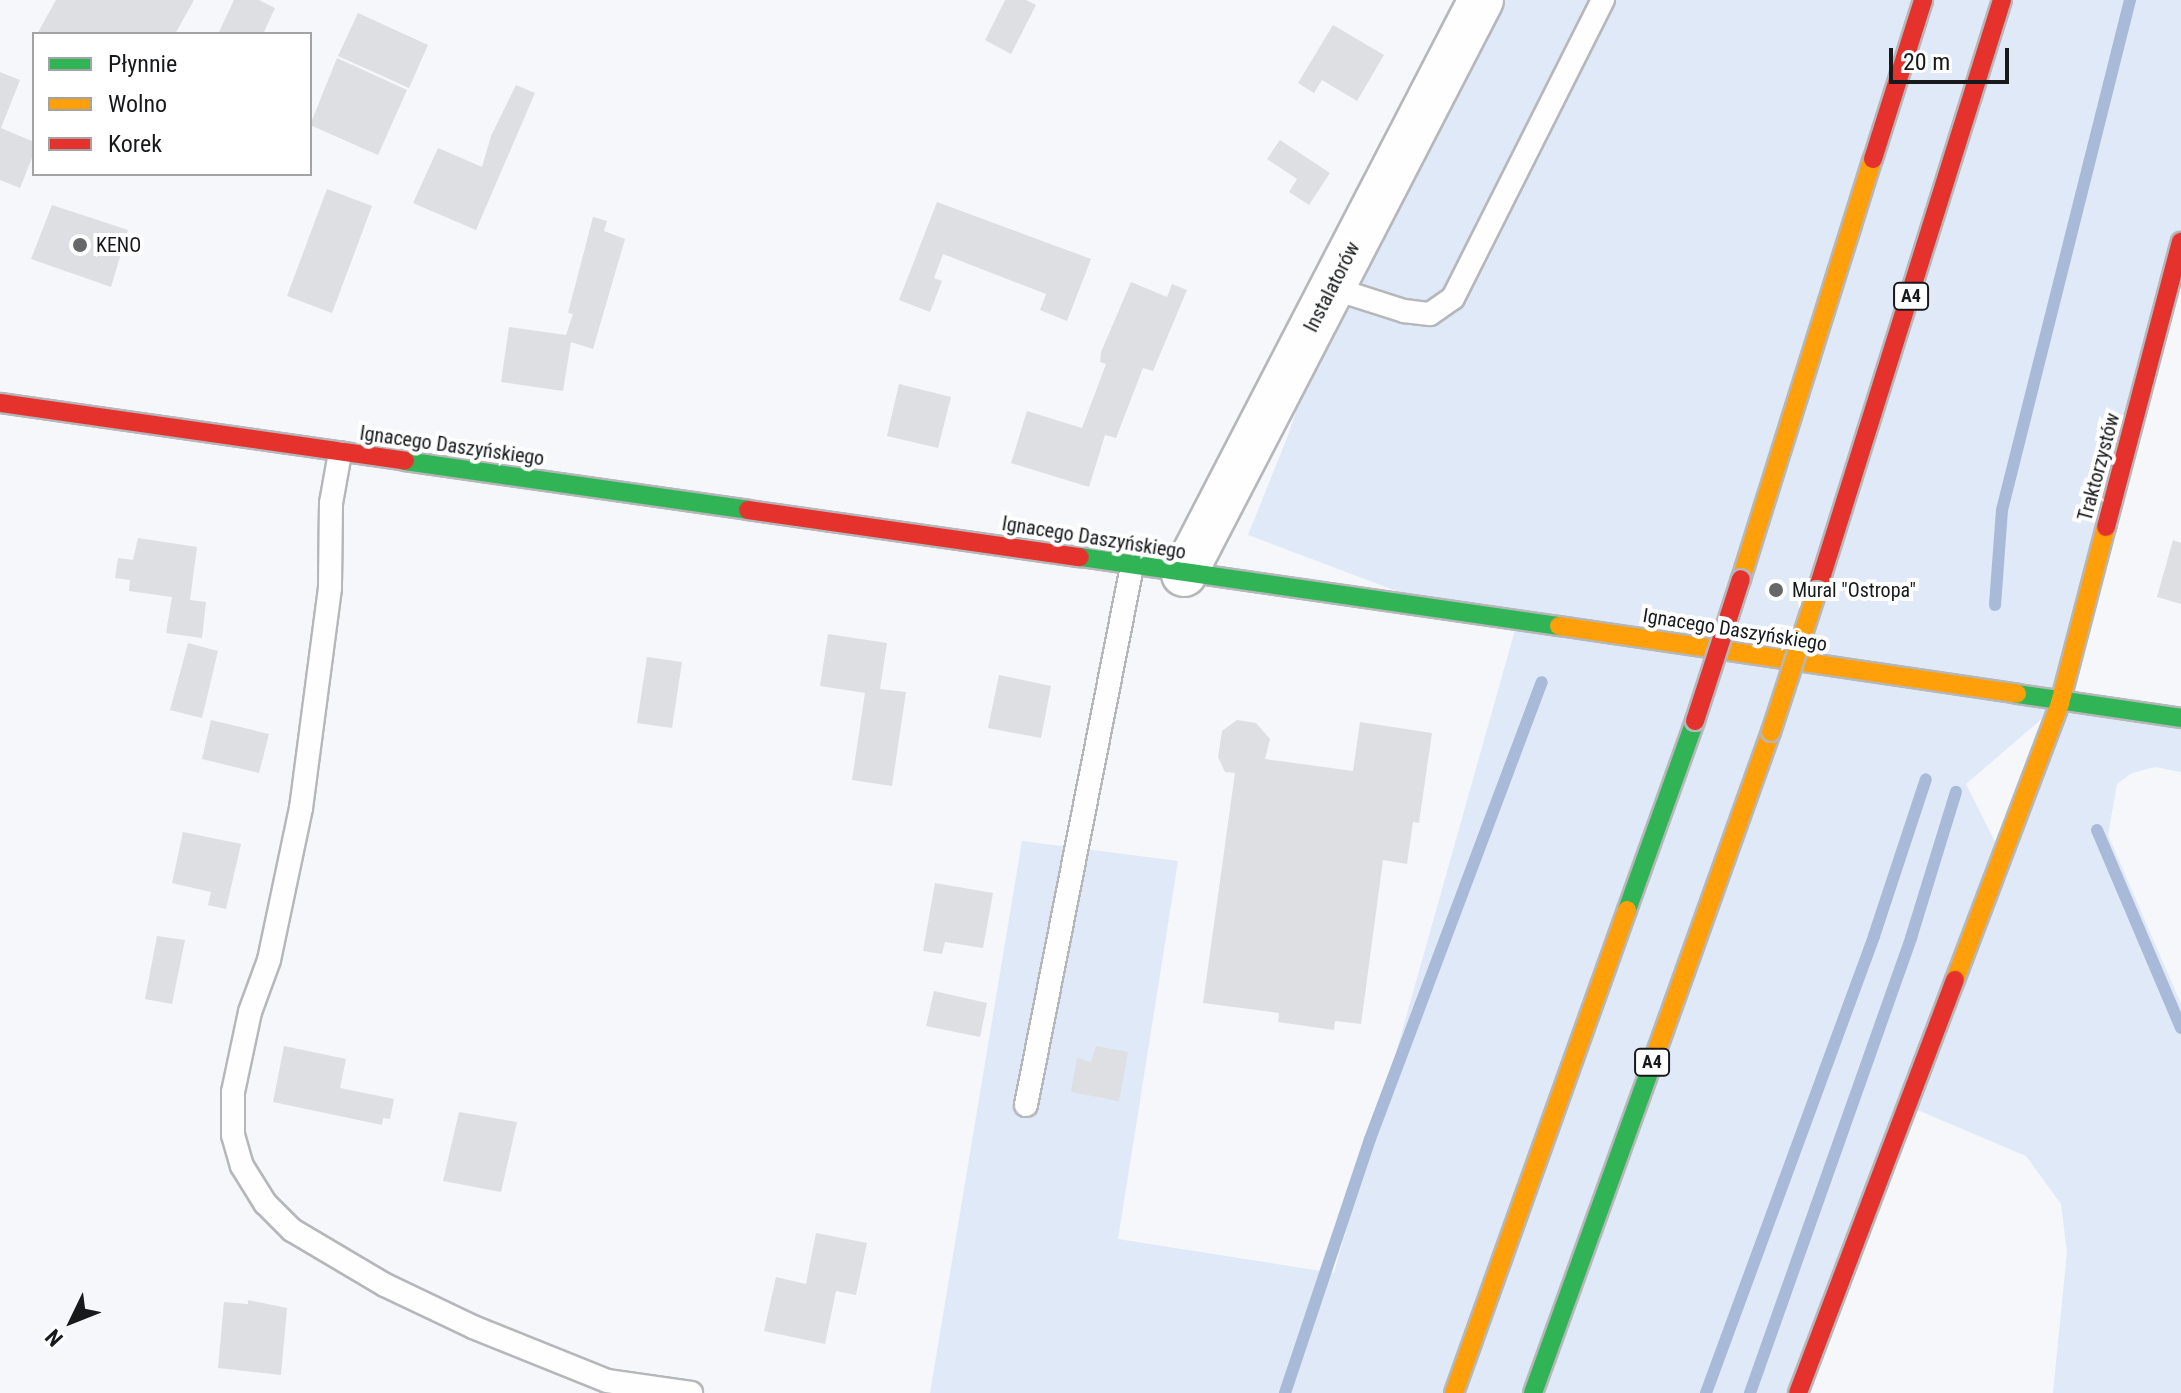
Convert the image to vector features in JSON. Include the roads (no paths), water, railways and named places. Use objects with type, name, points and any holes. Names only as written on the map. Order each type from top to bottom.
[{"type":"main road","points":[[1454,1393],[1695,721],[1923,0]]},
{"type":"main road","name":"A4","points":[[1533,1393],[1771,732],[1962,135],[2002,0]]},
{"type":"main road","name":"Traktorzystów","points":[[1798,1393],[2060,703],[2181,242]]},
{"type":"main road","name":"Ignacego Daszyńskiego","points":[[0,403],[1475,614],[2060,703],[2181,718]]},
{"type":"street","name":"Instalatorów","points":[[1184,574],[1481,0]]},
{"type":"lane","points":[[1332,288],[1404,311],[1430,314],[1453,298],[1603,0]]},
{"type":"lane","points":[[340,453],[331,503],[330,588],[301,808],[269,960],[250,1012],[233,1092],[233,1135],[242,1166],[265,1203],[292,1230],[385,1285],[473,1327],[607,1381],[691,1393]]},
{"type":"lane","points":[[1026,1105],[1132,566]]},
{"type":"waterway","points":[[1995,605],[2002,510],[2130,0]]},
{"type":"waterway","points":[[1285,1393],[1370,1139],[1542,682]]},
{"type":"waterway","points":[[1706,1393],[1874,936],[1926,779]]},
{"type":"waterway","points":[[1750,1393],[1911,938],[1956,792]]},
{"type":"waterway","points":[[2097,830],[2181,1028]]},
{"type":"place","name":"KENO","points":[[80,245]]},
{"type":"place","name":"Mural \"Ostropa\"","points":[[1776,590]]}]
